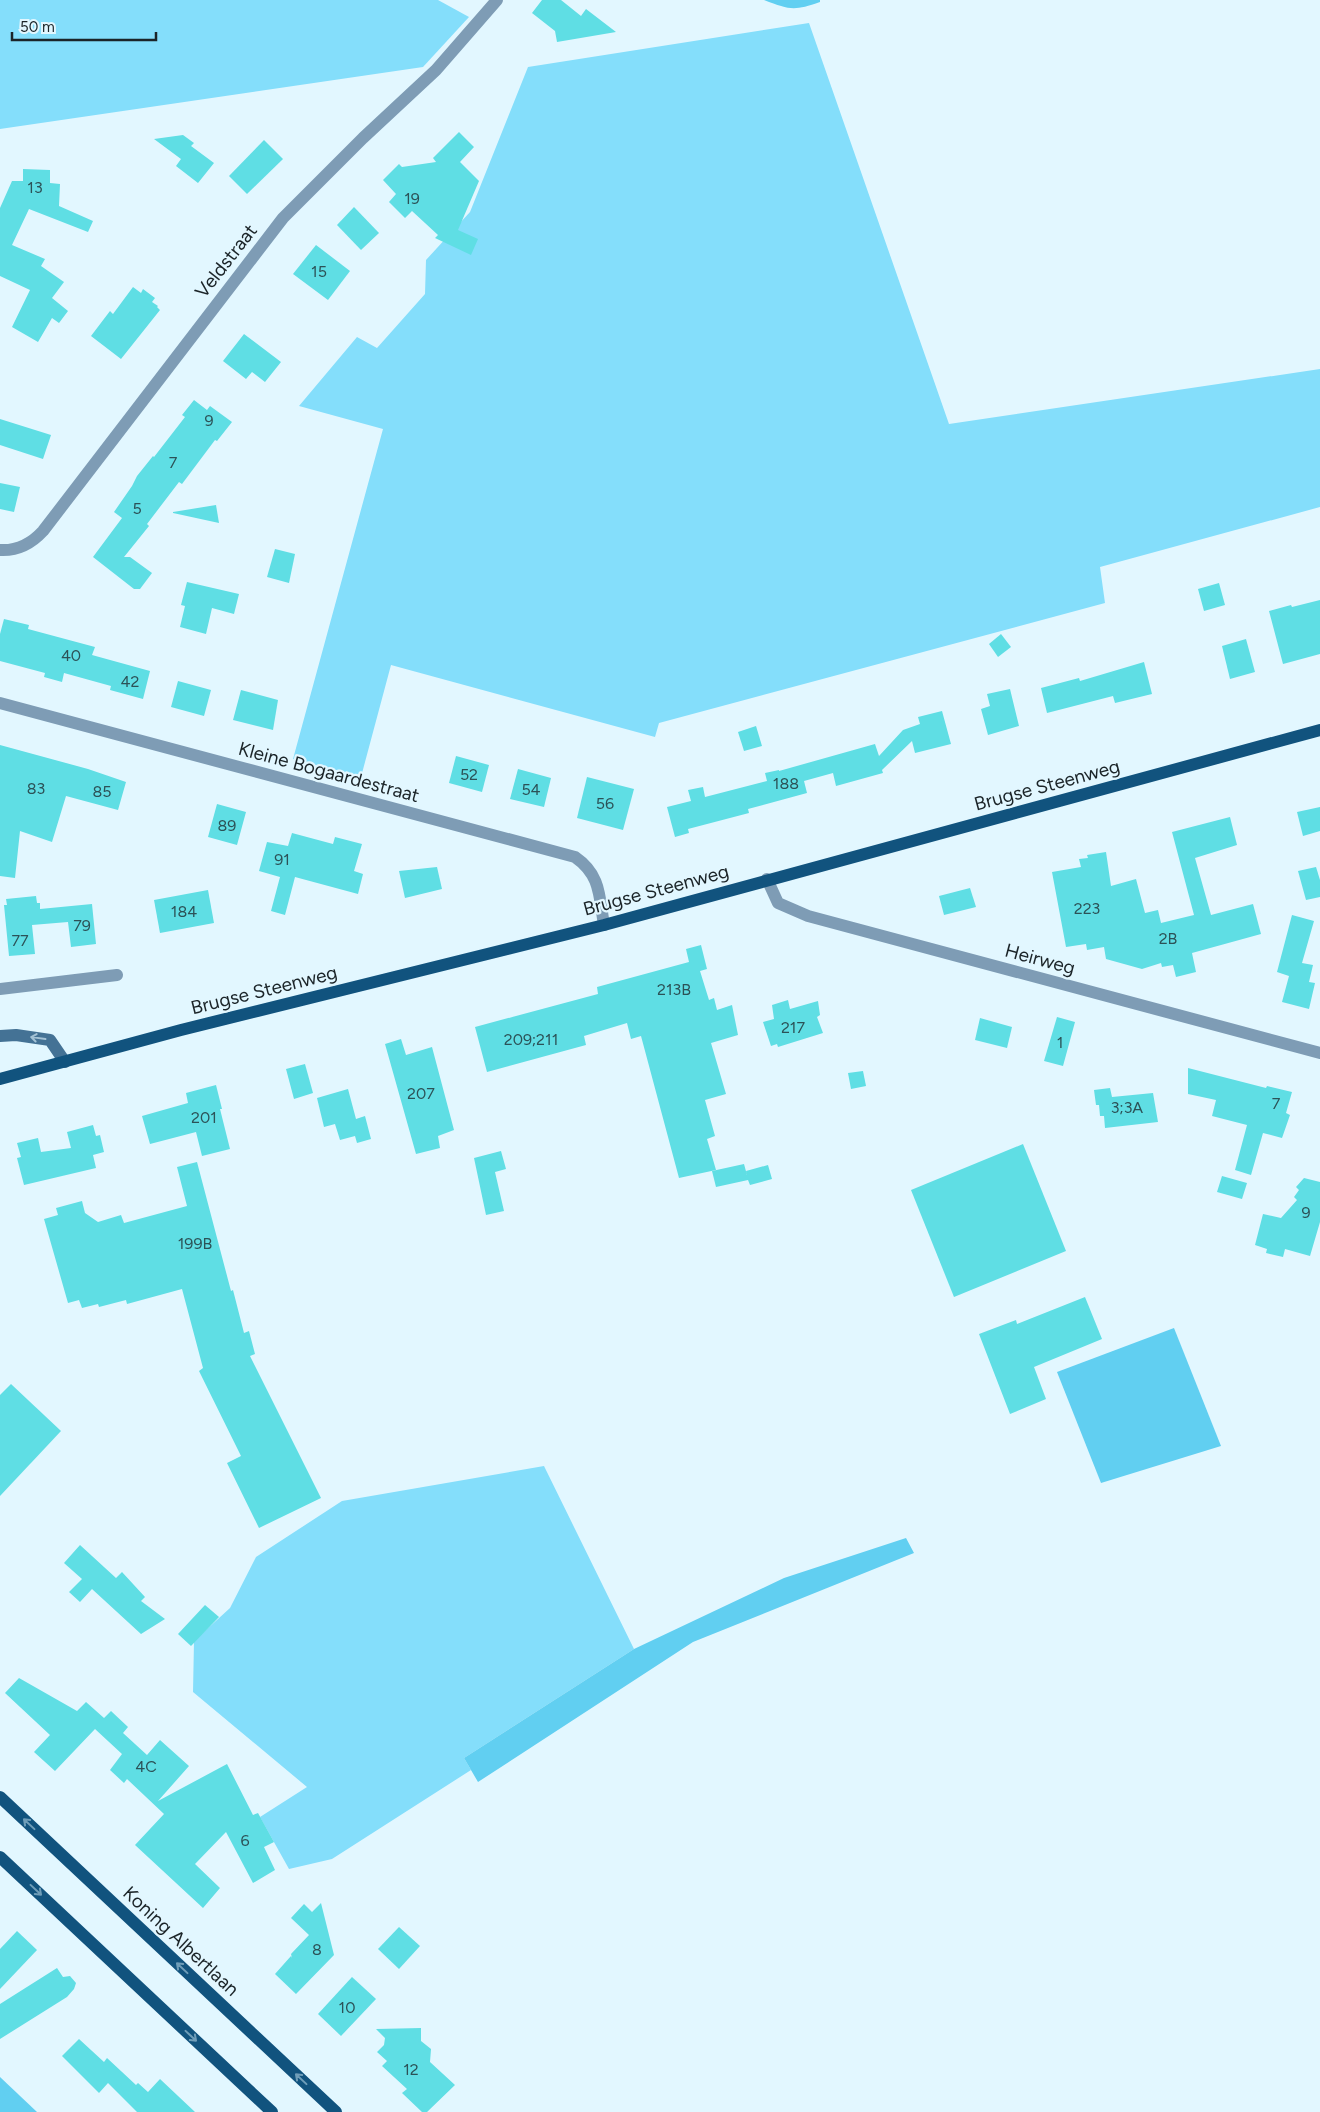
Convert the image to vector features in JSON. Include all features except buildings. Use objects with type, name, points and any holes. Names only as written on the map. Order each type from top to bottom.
[{"type":"main road","name":"Brugse Steenweg","points":[[0,1079],[198,1026],[604,925],[767,879],[1320,730]]},
{"type":"main road","points":[[0,1036],[16,1035],[50,1040],[66,1062]]},
{"type":"main road","name":"Koning Albertlaan","points":[[0,1797],[336,2112]]},
{"type":"main road","points":[[0,1856],[272,2112]]},
{"type":"street","name":"Veldstraat","points":[[0,550],[15,549],[36,539],[283,218],[363,138],[436,70],[497,0]]},
{"type":"street","name":"Kleine Bogaardestraat","points":[[0,703],[575,857],[588,866],[595,880],[604,925]]},
{"type":"street","name":"Heirweg","points":[[767,879],[778,903],[808,916],[1320,1053]]},
{"type":"street","points":[[0,988],[117,975]]},
{"type":"shaded area","points":[[0,0],[438,0],[469,17],[423,67],[0,129]]},
{"type":"shaded area","points":[[764,0],[820,0],[820,2],[804,7],[792,8]]},
{"type":"shaded area","points":[[809,23],[949,424],[1320,369],[1320,507],[1100,567],[1105,603],[659,723],[655,737],[391,665],[361,777],[293,759],[383,429],[299,406],[357,337],[377,348],[425,294],[426,260],[470,212],[528,67]]},
{"type":"shaded area","points":[[1174,1328],[1221,1446],[1101,1483],[1057,1372]]},
{"type":"shaded area","points":[[544,1466],[634,1649],[464,1758],[471,1770],[332,1859],[289,1869],[260,1817],[307,1787],[193,1692],[194,1641],[230,1608],[256,1557],[342,1501]]},
{"type":"shaded area","points":[[906,1538],[914,1553],[693,1642],[478,1782],[464,1758],[634,1649],[784,1578]]},
{"type":"shaded area","points":[[0,2077],[37,2112],[0,2112]]}]
